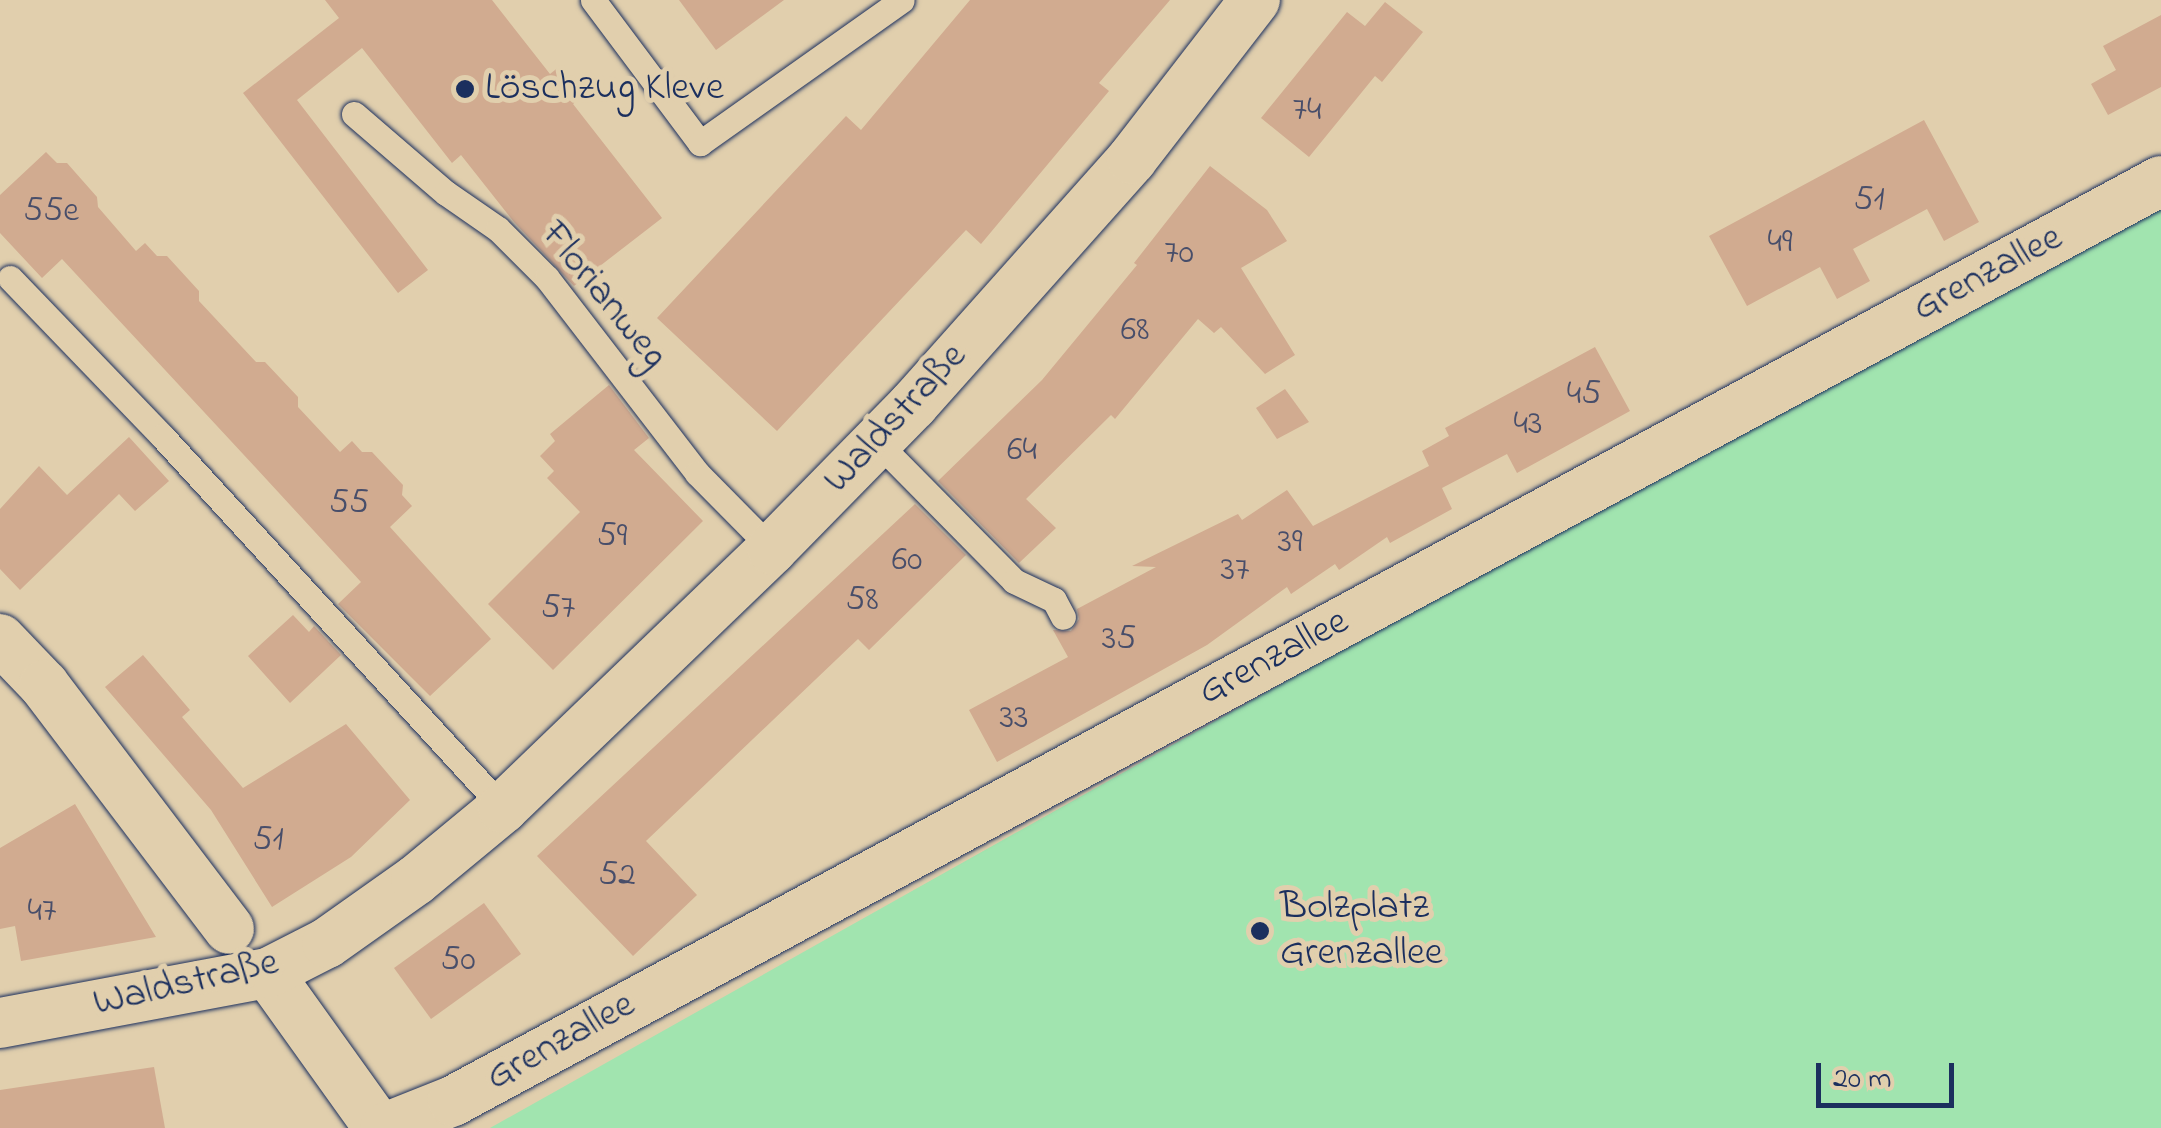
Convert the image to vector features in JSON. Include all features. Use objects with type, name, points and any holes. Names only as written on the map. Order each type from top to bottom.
[{"type":"street","name":"Waldstraße","points":[[0,1024],[268,972],[342,932],[416,880],[503,808],[877,442],[1132,159],[1255,0]]},
{"type":"street","name":"Grenzallee","points":[[382,1128],[453,1101],[2161,182]]},
{"type":"street","points":[[0,640],[44,685],[229,929]]},
{"type":"street","points":[[268,972],[382,1128]]},
{"type":"lane","points":[[593,0],[700,143],[902,0]]},
{"type":"lane","name":"Florianweg","points":[[354,114],[446,193],[498,229],[547,278],[697,473],[772,548]]},
{"type":"lane","points":[[10,278],[162,436],[503,808]]},
{"type":"lane","points":[[877,442],[1014,582],[1054,600],[1063,617]]},
{"type":"green space","points":[[2161,190],[2161,1128],[490,1128]]},
{"type":"building","points":[[325,0],[492,0],[550,74],[560,66],[584,95],[573,104],[662,218],[574,286],[514,222],[461,155],[452,163],[362,48],[297,100],[428,270],[398,293],[243,93],[339,18]]},
{"type":"building","points":[[679,0],[784,0],[716,50]]},
{"type":"building","points":[[970,0],[1170,0],[1099,83],[1109,91],[981,244],[966,230],[777,431],[657,318],[846,116],[861,130]]},
{"type":"building","points":[[1385,2],[1423,32],[1382,82],[1375,76],[1309,157],[1261,118],[1347,12],[1365,26]]},
{"type":"building","points":[[2161,15],[2161,87],[2108,115],[2091,84],[2116,70],[2103,46]]},
{"type":"building","points":[[1924,120],[1979,222],[1944,241],[1927,209],[1853,249],[1870,281],[1837,299],[1820,267],[1747,306],[1709,236]]},
{"type":"building","points":[[46,152],[57,163],[67,163],[136,251],[145,243],[157,256],[167,256],[199,291],[199,301],[256,362],[265,362],[298,397],[298,407],[340,452],[352,441],[362,452],[372,452],[403,485],[402,495],[412,506],[390,527],[491,639],[430,696],[338,604],[361,582],[62,259],[42,278],[0,233],[0,195]]},
{"type":"building","points":[[1210,166],[1267,210],[1287,241],[1241,268],[1295,355],[1265,374],[1221,327],[1214,333],[1198,319],[1115,419],[1111,415],[1026,499],[1056,528],[1019,563],[938,481],[1042,380],[1137,265],[1134,263]]},
{"type":"building","points":[[1595,347],[1630,411],[1517,473],[1507,454],[1442,488],[1452,509],[1390,543],[1387,537],[1339,570],[1335,564],[1291,594],[1287,587],[1207,645],[997,762],[969,710],[1068,657],[1053,630],[1071,631],[1079,619],[1077,609],[1156,567],[1132,566],[1238,514],[1242,520],[1287,490],[1313,526],[1429,466],[1422,451],[1449,436],[1445,428]]},
{"type":"building","points":[[609,385],[649,438],[634,450],[703,521],[553,670],[488,604],[580,512],[547,478],[554,471],[540,456],[555,441],[550,434]]},
{"type":"building","points":[[1285,389],[1309,422],[1277,439],[1256,408]]},
{"type":"building","points":[[129,437],[169,481],[135,511],[119,494],[20,590],[0,569],[0,509],[39,466],[67,495]]},
{"type":"building","points":[[915,504],[966,555],[869,650],[858,639],[646,841],[697,895],[633,956],[537,856]]},
{"type":"building","points":[[293,615],[309,632],[314,626],[341,655],[290,703],[248,656]]},
{"type":"building","points":[[143,655],[190,710],[182,717],[243,788],[346,724],[410,800],[351,857],[272,907],[211,810],[105,687]]},
{"type":"building","points":[[75,804],[156,937],[21,961],[15,926],[0,929],[0,848]]},
{"type":"building","points":[[484,903],[521,954],[431,1019],[394,968]]},
{"type":"building","points":[[154,1067],[165,1128],[0,1128],[0,1090]]},
{"type":"place","name":"Löschzug Kleve","points":[[465,89]]},
{"type":"place","name":"Bolzplatz Grenzallee","points":[[1260,931]]}]
